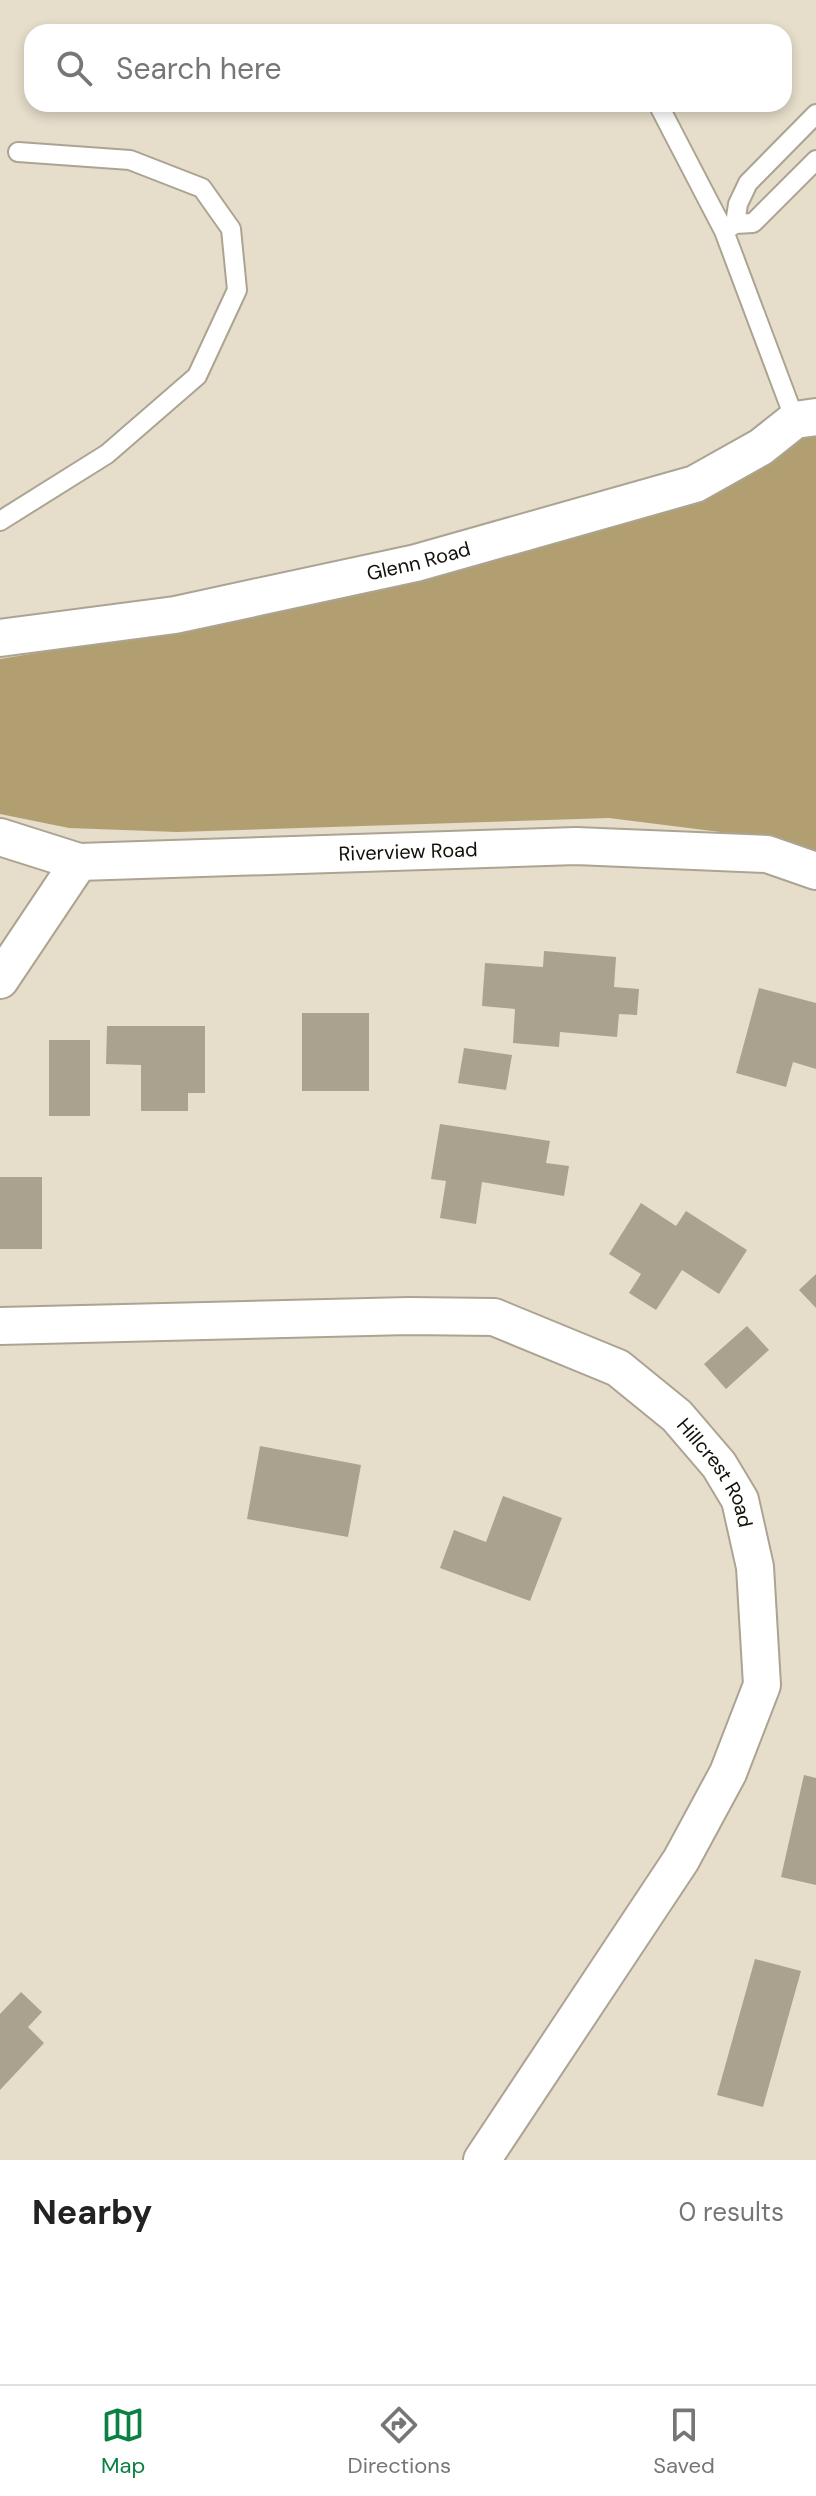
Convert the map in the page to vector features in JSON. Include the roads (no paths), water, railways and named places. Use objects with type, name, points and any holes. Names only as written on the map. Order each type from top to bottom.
[{"type":"street","name":"Glenn Road","points":[[0,638],[175,615],[416,563],[695,484],[805,418]]},
{"type":"street","name":"Riverview Road","points":[[0,837],[79,862],[576,846],[767,854],[816,871]]},
{"type":"street","points":[[0,980],[79,862]]},
{"type":"street","name":"Hillcrest Road","points":[[0,1326],[409,1316],[494,1317],[618,1368],[677,1416],[719,1465],[740,1500],[755,1567],[762,1685],[733,1758],[681,1860],[482,2160]]},
{"type":"lane","points":[[663,112],[730,227],[805,418]]},
{"type":"lane","points":[[730,227],[748,183],[816,114]]},
{"type":"lane","points":[[0,521],[107,454],[197,376],[237,290],[231,229],[202,188],[130,160],[18,152]]},
{"type":"lane","points":[[730,227],[753,223],[816,160]]}]
